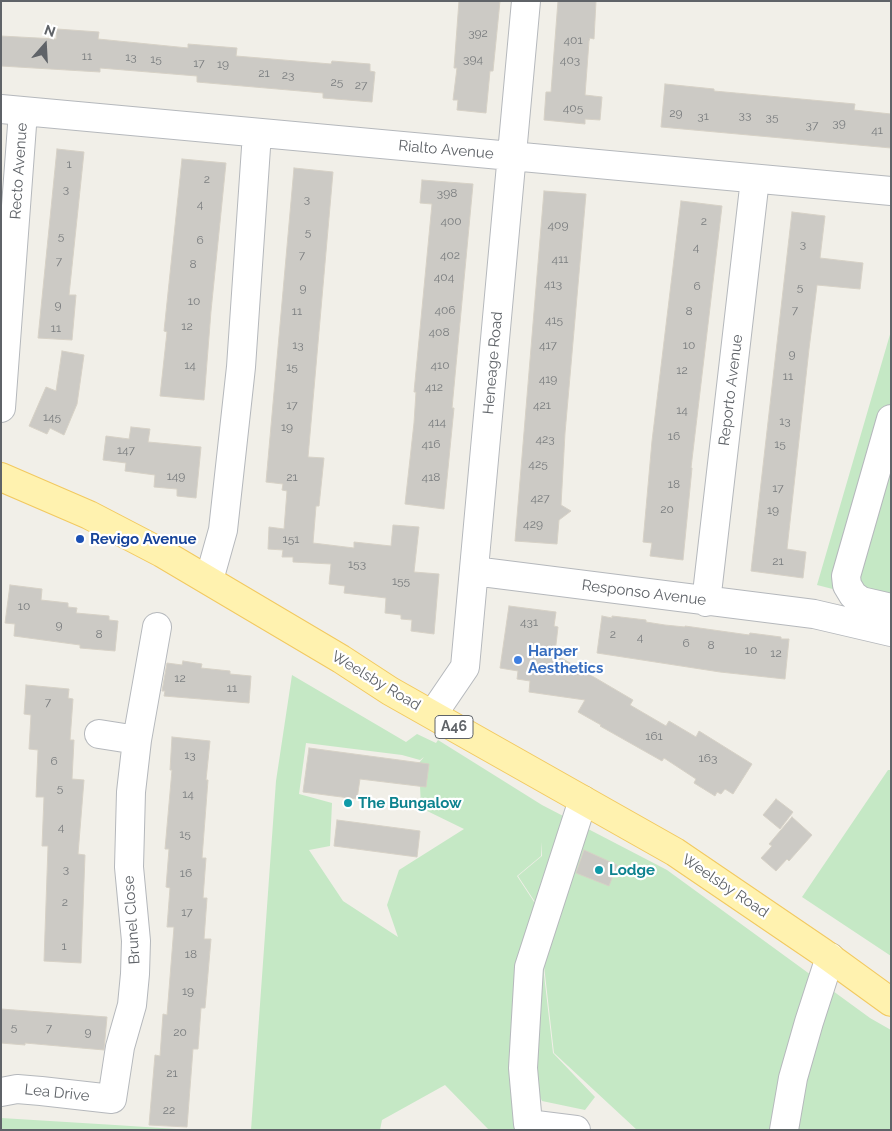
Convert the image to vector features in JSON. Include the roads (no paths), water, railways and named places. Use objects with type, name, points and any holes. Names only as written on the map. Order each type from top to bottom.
[{"type":"main road","name":"Weelsby Road","points":[[1,477],[89,515],[162,553],[390,691],[675,852],[830,957],[891,1002]]},
{"type":"street","name":"Heneage Road","points":[[433,714],[465,667],[526,1]]},
{"type":"street","name":"Rialto Avenue","points":[[12,111],[891,191]]},
{"type":"street","name":"Recto Avenue","points":[[1,408],[12,111]]},
{"type":"street","points":[[209,580],[223,530],[241,367],[257,133]]},
{"type":"street","name":"Reporto Avenue","points":[[706,602],[755,179]]},
{"type":"street","points":[[891,419],[846,576],[847,585],[853,595],[861,601],[891,608]]},
{"type":"street","name":"Responso Avenue","points":[[474,571],[706,602],[814,614],[891,632]]},
{"type":"street","name":"Brunel Close","points":[[112,1099],[120,1047],[132,1005],[135,974],[136,941],[128,867],[131,792],[137,740],[157,627]]},
{"type":"street","points":[[99,734],[137,740]]},
{"type":"street","points":[[576,1130],[528,1124],[523,1068],[529,967],[583,800]]},
{"type":"street","points":[[784,1130],[793,1078],[830,957]]},
{"type":"street","name":"Lea Drive","points":[[1,1092],[17,1089],[112,1099]]},
{"type":"place","name":"Revigo Avenue","points":[[80,539]]},
{"type":"place","name":"Harper Aesthetics","points":[[518,660]]},
{"type":"place","name":"The Bungalow","points":[[348,803]]},
{"type":"place","name":"Lodge","points":[[599,870]]}]
